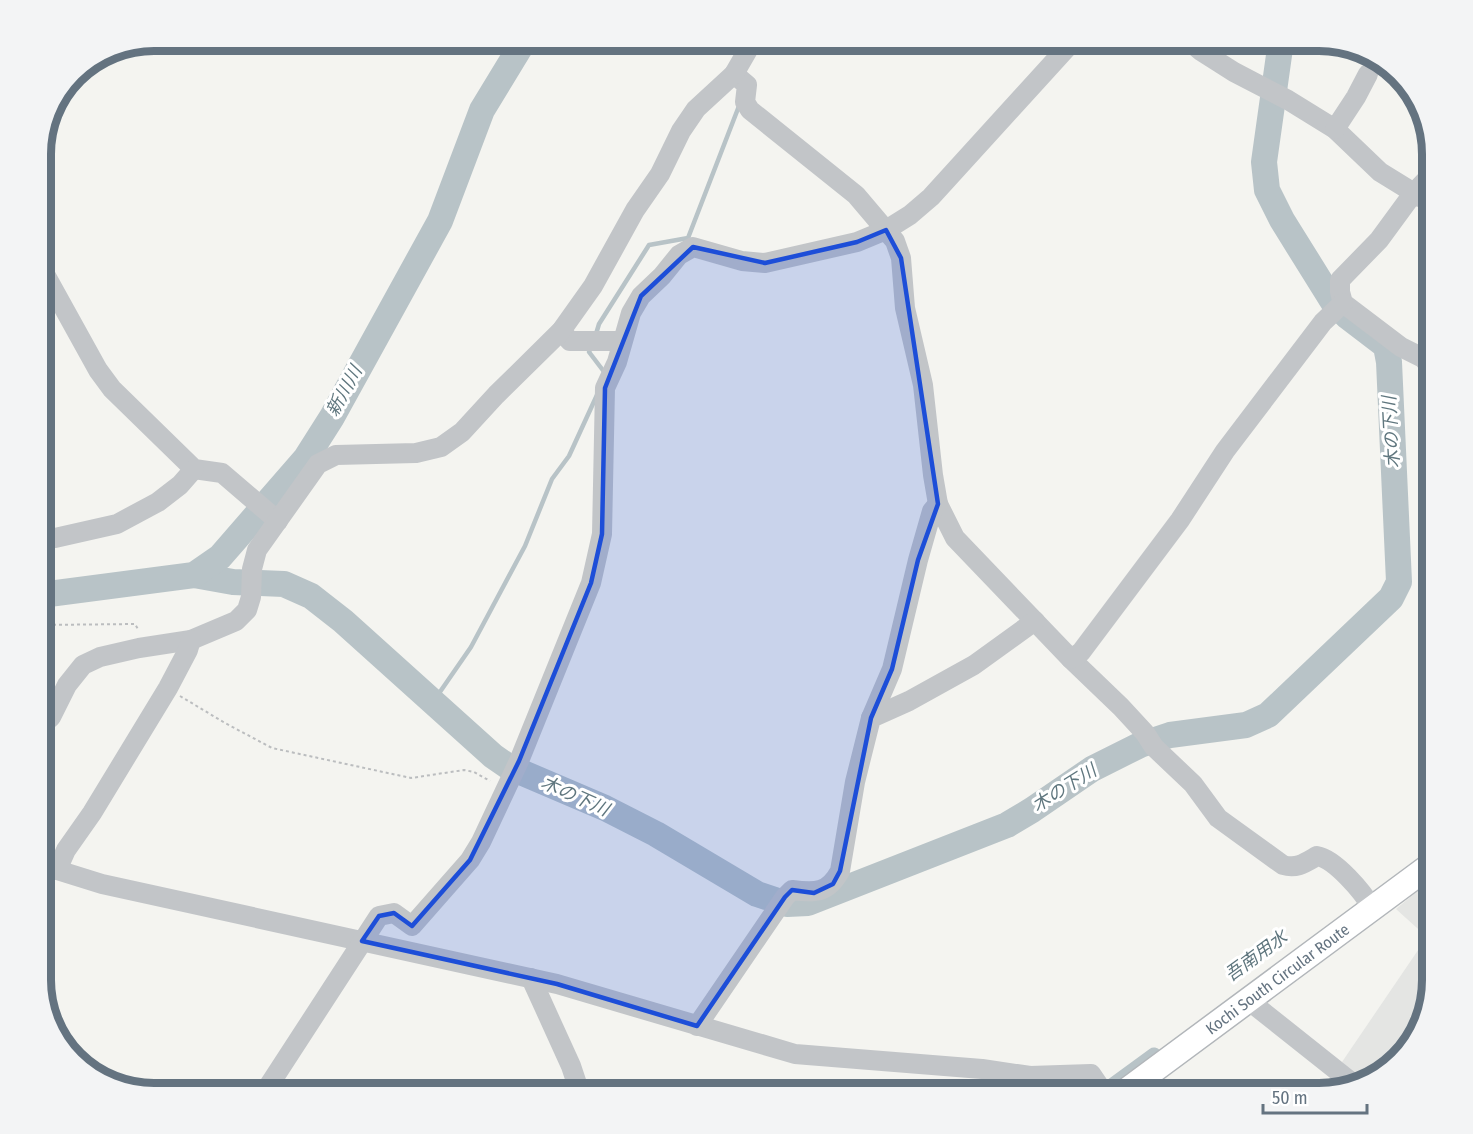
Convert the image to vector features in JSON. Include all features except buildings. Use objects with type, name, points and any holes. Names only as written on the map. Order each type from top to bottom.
[{"type":"main road","name":"Kochi South Circular Route","points":[[1123,1083],[1248,1000],[1369,902],[1422,870]]},
{"type":"street","points":[[51,717],[67,686],[83,665],[100,657],[148,646],[191,640],[236,621],[247,610],[251,597],[252,569],[257,550],[275,519],[318,464],[336,455],[416,453],[441,447],[462,432],[496,394],[561,331],[593,286],[635,210],[660,174],[681,131],[696,109],[739,79],[749,51]]},
{"type":"street","points":[[271,1083],[379,916],[394,913],[412,926],[470,860],[481,842],[512,776],[591,583],[602,534],[605,388],[616,362],[631,313],[641,296],[662,276],[679,255],[693,247],[742,261],[765,263],[857,242],[886,230],[910,215],[931,197],[1063,51]]},
{"type":"street","points":[[1201,51],[1335,129],[1380,172],[1406,188],[1412,195],[1422,198]]},
{"type":"street","points":[[1335,129],[1368,74]]},
{"type":"street","points":[[739,79],[747,85],[745,102],[750,110],[856,195],[895,241],[901,258],[905,308],[923,385],[938,504],[955,538],[1193,784],[1218,818],[1283,865],[1292,867],[1302,865],[1317,856],[1324,857],[1354,884],[1369,902]]},
{"type":"street","points":[[1071,659],[1081,652],[1180,519],[1225,451],[1323,322],[1339,306],[1340,280],[1378,240],[1422,184]]},
{"type":"street","points":[[51,285],[98,370],[112,389],[194,469],[222,473],[275,519]]},
{"type":"street","points":[[1339,306],[1401,347],[1422,358]]},
{"type":"street","points":[[561,331],[570,340],[621,340]]},
{"type":"street","points":[[51,538],[117,524],[158,502],[180,485],[194,469]]},
{"type":"street","points":[[697,1026],[792,890],[814,893],[833,884],[840,871],[855,782],[871,718],[892,669],[918,560],[932,511],[938,504]]},
{"type":"street","points":[[871,718],[909,701],[974,665],[1035,621]]},
{"type":"street","points":[[51,865],[66,850],[92,813],[168,688],[191,640]]},
{"type":"street","points":[[51,868],[102,884],[416,951],[557,984],[795,1054],[982,1069],[1030,1076],[1091,1074],[1100,1083]]},
{"type":"street","points":[[531,978],[576,1083]]},
{"type":"street","points":[[1248,1000],[1347,1079]]},
{"type":"path","points":[[51,625],[135,624],[148,646]]},
{"type":"path","points":[[168,688],[225,723],[272,748],[411,778],[464,770],[512,776]]},
{"type":"highlighted area","points":[[886,230],[901,258],[938,504],[918,560],[892,669],[871,718],[840,871],[833,884],[814,893],[792,890],[785,897],[697,1026],[557,984],[362,941],[379,916],[394,913],[412,926],[470,860],[519,761],[591,583],[602,534],[605,388],[641,296],[693,247],[765,263],[857,242]]},
{"type":"shaded area","points":[[1422,887],[1422,932],[1396,909]]},
{"type":"shaded area","points":[[1422,944],[1422,980],[1417,1013],[1401,1043],[1382,1062],[1356,1076],[1342,1062]]},
{"type":"waterway","name":"新川川","points":[[51,594],[194,575],[220,557],[306,458],[332,417],[440,221],[482,110],[518,51]]},
{"type":"waterway","name":"木の下川","points":[[194,575],[233,582],[284,584],[311,596],[343,621],[493,756],[509,767],[605,808],[656,834],[757,894],[787,904],[808,903],[1007,825],[1092,769],[1140,745],[1170,735],[1246,725],[1268,715],[1391,598],[1399,582],[1389,362],[1386,346],[1348,317],[1333,302],[1282,220],[1267,190],[1264,162],[1280,51]]},
{"type":"waterway","points":[[596,334],[599,324],[649,245],[688,238],[739,106]]},
{"type":"waterway","points":[[592,345],[589,352],[605,373]]},
{"type":"waterway","points":[[433,702],[471,647],[525,546],[552,479],[569,456],[597,395]]},
{"type":"waterway","name":"吾南用水","points":[[1116,1083],[1154,1055]]}]
